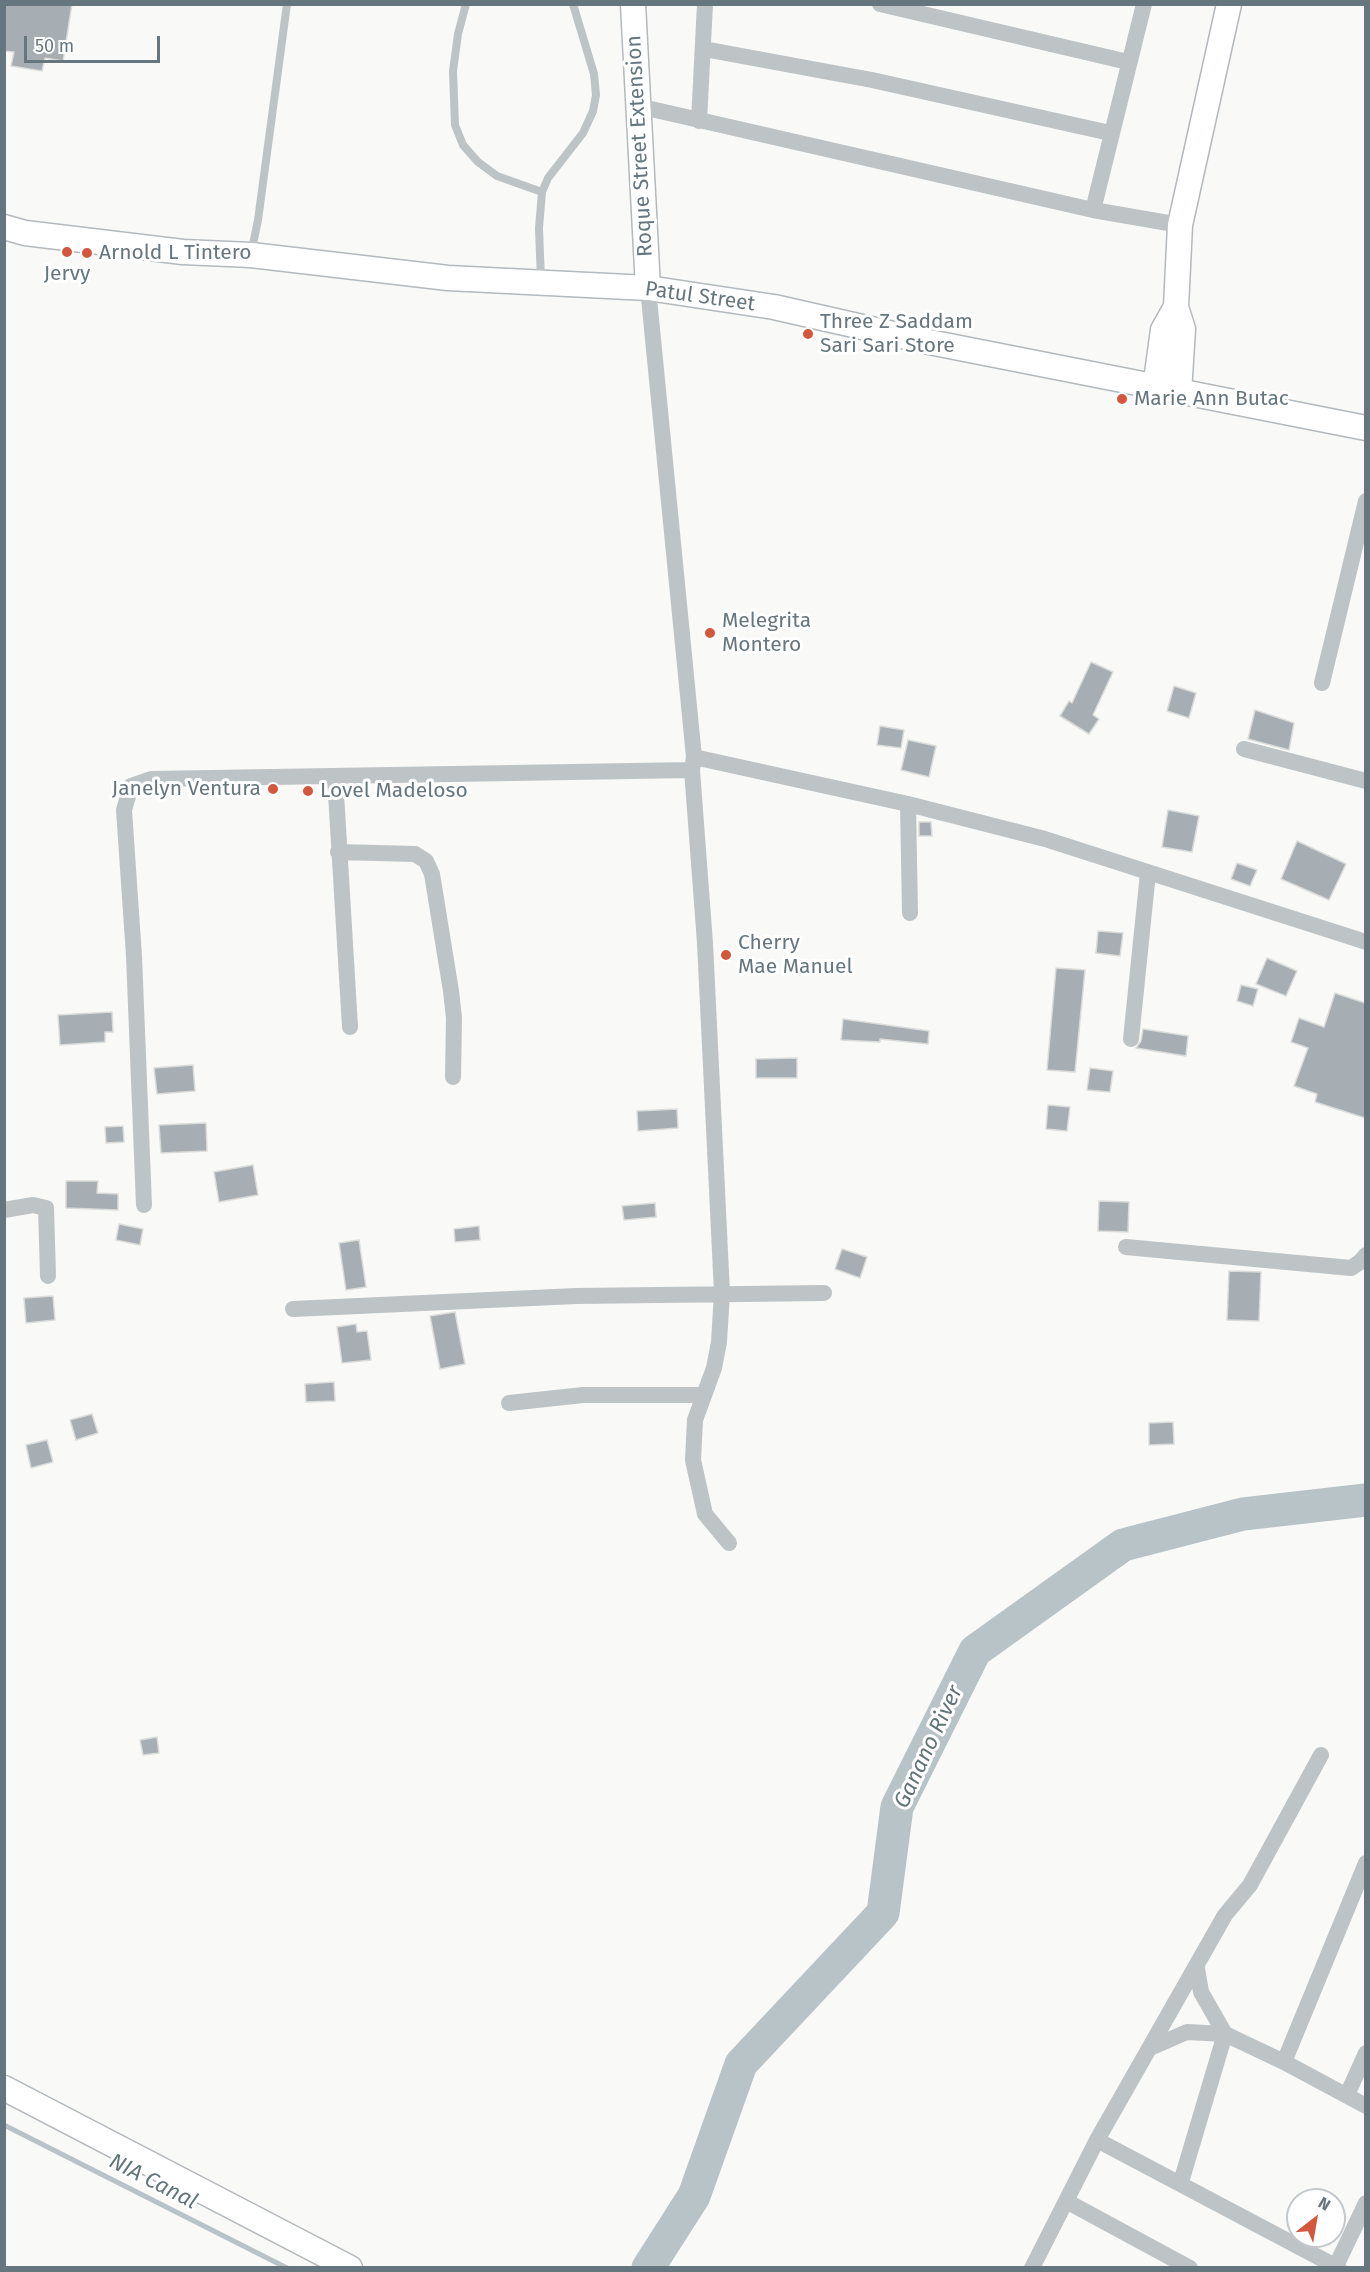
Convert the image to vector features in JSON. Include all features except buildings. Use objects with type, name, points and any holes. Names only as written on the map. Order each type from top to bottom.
[{"type":"main road","name":"Roque Street Extension","points":[[633,4],[648,288]]},
{"type":"main road","points":[[1179,392],[1183,329],[1176,307],[1180,225],[1229,4]]},
{"type":"main road","name":"Patul Street","points":[[15,230],[183,252],[250,255],[448,278],[648,288],[774,307],[924,341],[1365,428]]},
{"type":"main road","points":[[4,248],[15,230]]},
{"type":"main road","points":[[1155,388],[1163,330],[1176,307]]},
{"type":"main road","points":[[4,2088],[350,2268]]},
{"type":"street","points":[[699,121],[705,4]]},
{"type":"street","points":[[880,4],[1128,62]]},
{"type":"street","points":[[1093,210],[1110,133],[1144,4]]},
{"type":"street","points":[[704,49],[872,80],[1110,133]]},
{"type":"street","points":[[638,106],[1093,210],[1180,225]]},
{"type":"street","points":[[648,288],[693,764],[705,943],[722,1293],[719,1341],[714,1368],[695,1420],[693,1460],[697,1488],[705,1514],[729,1543]]},
{"type":"street","points":[[1322,683],[1365,501]]},
{"type":"street","points":[[1244,749],[1365,780]]},
{"type":"street","points":[[144,1205],[134,956],[124,810],[127,794],[131,786],[137,782],[151,779],[334,777],[693,764],[908,804],[1045,839],[1365,942]]},
{"type":"street","points":[[334,777],[350,1027]]},
{"type":"street","points":[[908,804],[910,913]]},
{"type":"street","points":[[338,852],[414,854],[426,861],[432,874],[452,991],[453,1077]]},
{"type":"street","points":[[1131,1039],[1148,873]]},
{"type":"street","points":[[4,1210],[33,1205],[46,1208],[48,1276]]},
{"type":"street","points":[[1126,1247],[1351,1268],[1360,1263],[1365,1255]]},
{"type":"street","points":[[293,1309],[722,1293],[824,1293]]},
{"type":"street","points":[[509,1402],[583,1395],[704,1395]]},
{"type":"street","points":[[1032,2268],[1097,2140],[1197,1968],[1225,1915],[1250,1885],[1321,1755]]},
{"type":"street","points":[[1284,2062],[1365,1863]]},
{"type":"street","points":[[1181,2182],[1225,2034],[1201,1992],[1197,1968]]},
{"type":"street","points":[[1150,2048],[1187,2032],[1225,2034],[1284,2062],[1365,2106]]},
{"type":"street","points":[[1347,2095],[1365,2053]]},
{"type":"street","points":[[1097,2140],[1181,2182],[1337,2267],[1365,2203]]},
{"type":"street","points":[[1066,2201],[1190,2268]]},
{"type":"lane","points":[[250,255],[258,220],[287,4]]},
{"type":"lane","points":[[466,4],[458,34],[453,71],[455,124],[463,145],[478,162],[497,176],[542,192]]},
{"type":"lane","points":[[541,281],[539,228],[542,192],[548,178],[583,133],[593,111],[596,95],[594,74],[573,4]]},
{"type":"waterway","name":"Ganano River","points":[[648,2268],[694,2196],[741,2064],[883,1913],[897,1807],[975,1651],[1123,1545],[1243,1514],[1366,1500]]},
{"type":"waterway","name":"NIA Canal","points":[[4,2125],[287,2268]]},
{"type":"place","name":"Jervy","points":[[67,252]]},
{"type":"place","name":"Arnold L Tintero","points":[[87,253]]},
{"type":"place","name":"Three Z Saddam Sari Sari Store","points":[[808,334]]},
{"type":"place","name":"Marie Ann Butac","points":[[1122,399]]},
{"type":"place","name":"Melegrita Montero","points":[[710,633]]},
{"type":"place","name":"Janelyn Ventura","points":[[273,789]]},
{"type":"place","name":"Lovel Madeloso","points":[[308,791]]},
{"type":"place","name":"Cherry Mae Manuel","points":[[726,955]]}]
